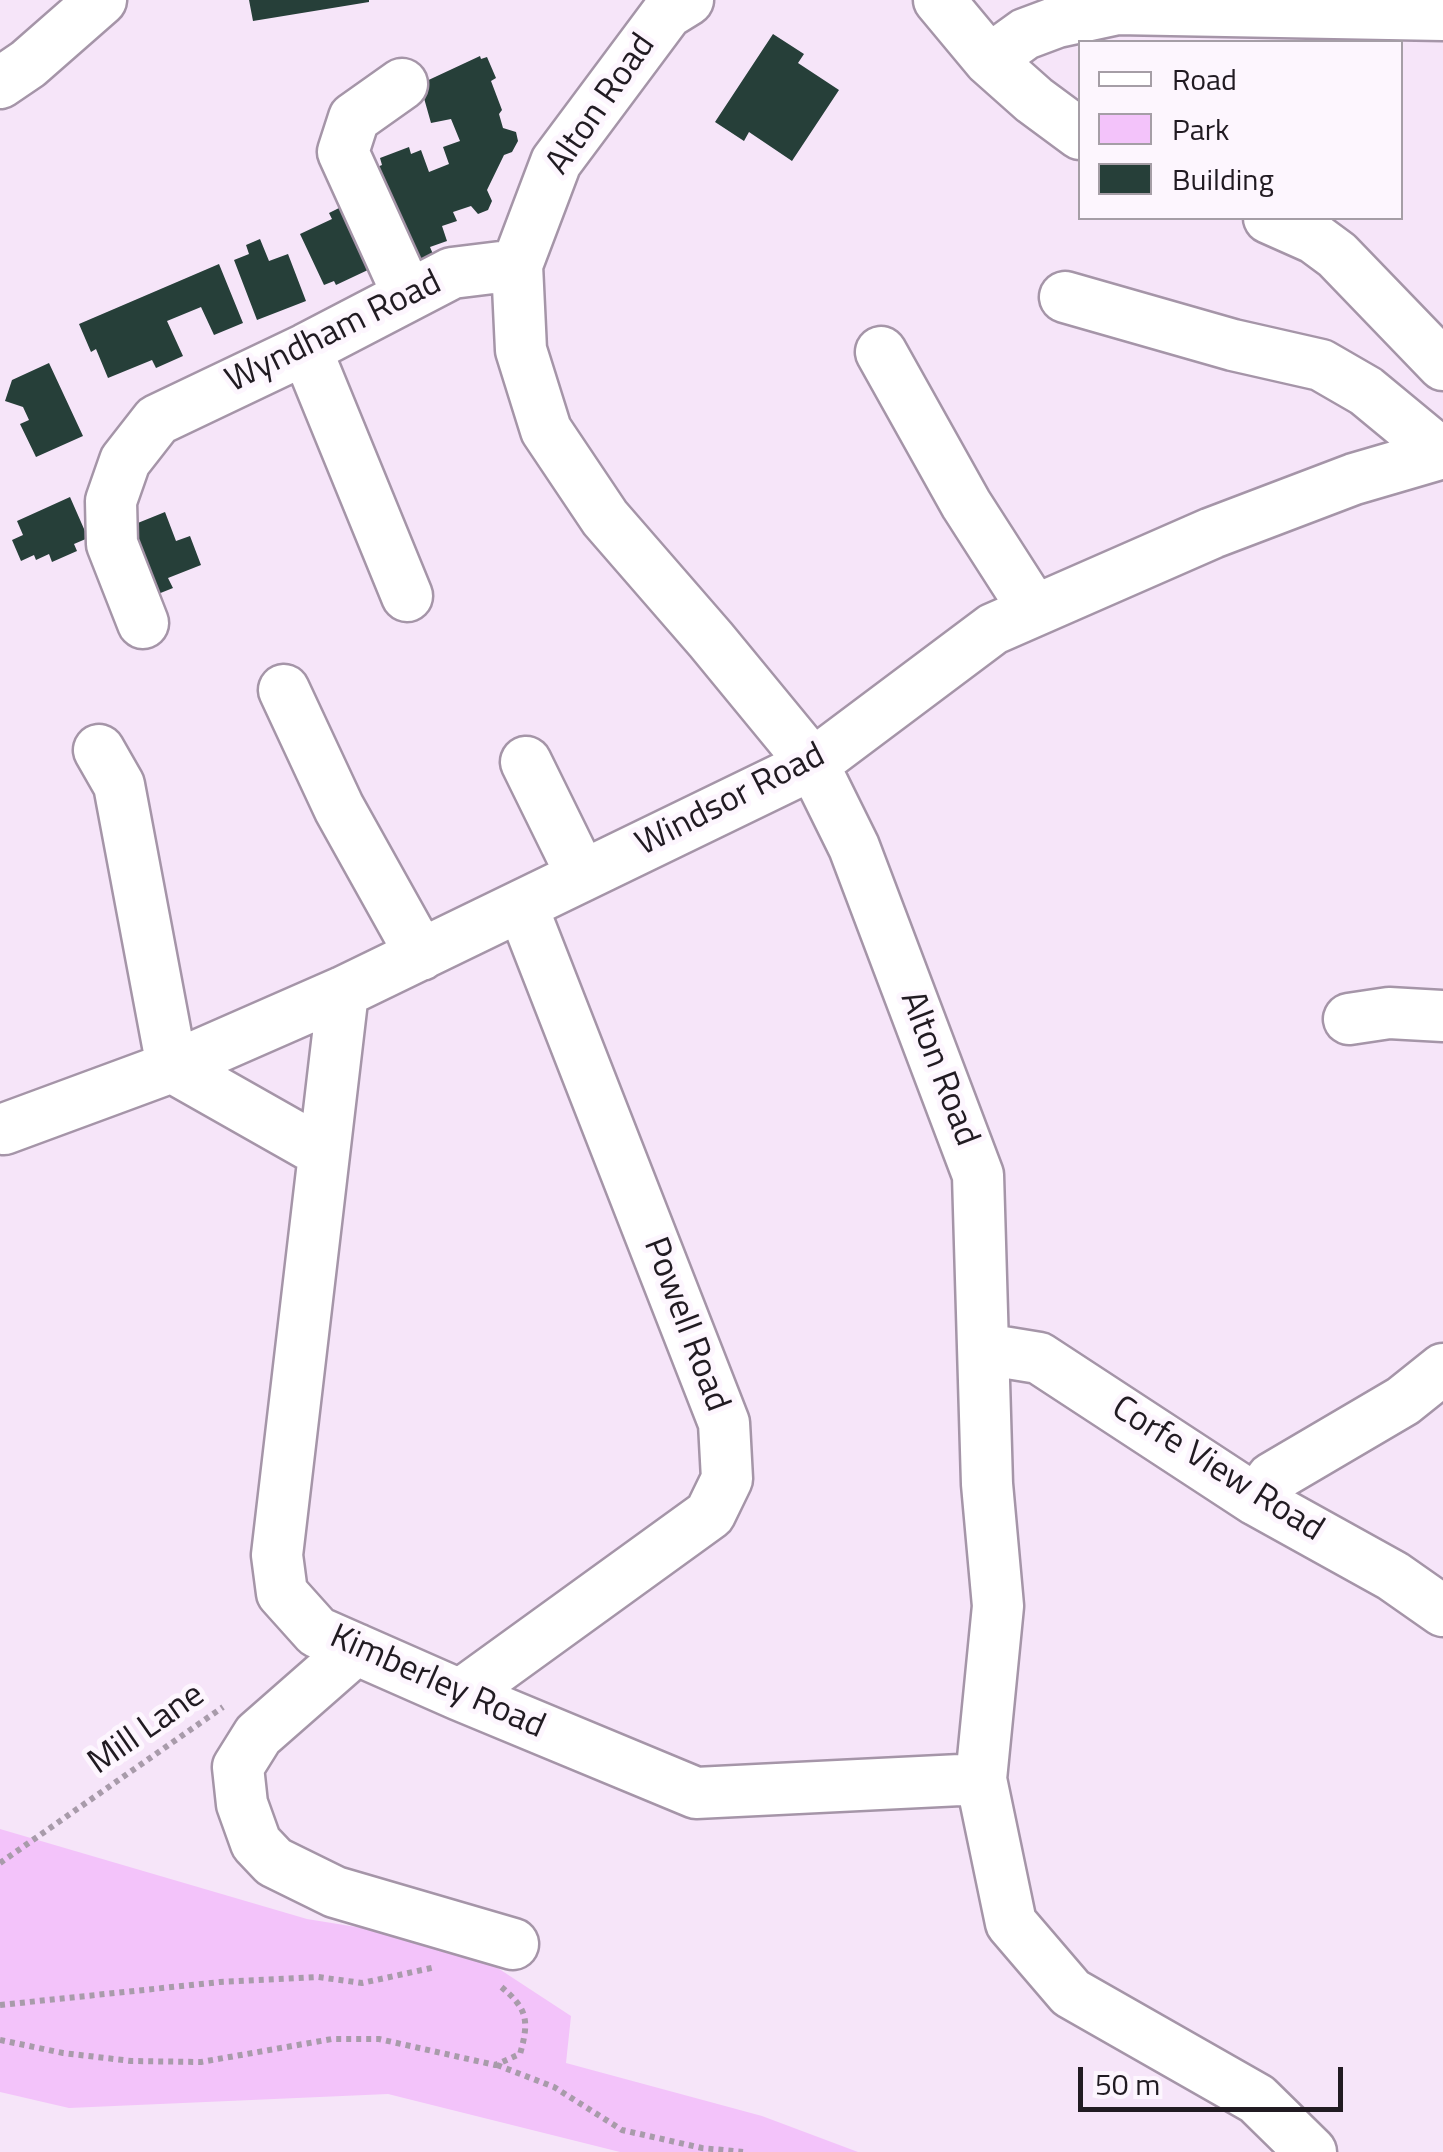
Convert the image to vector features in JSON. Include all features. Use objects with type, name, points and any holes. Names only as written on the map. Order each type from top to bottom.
[{"type":"street","points":[[0,83],[28,64],[101,0]]},
{"type":"street","points":[[939,0],[989,60],[1078,133]]},
{"type":"street","name":"Alton Road","points":[[669,4],[556,162],[517,265],[522,350],[546,430],[605,518],[813,764],[854,848],[978,1176],[988,1484],[998,1606],[981,1780],[1010,1922],[1071,1994],[1257,2098],[1310,2152]]},
{"type":"street","points":[[989,60],[1025,34],[1057,22],[1117,9],[1443,16]]},
{"type":"street","points":[[402,84],[354,118],[343,152],[408,295]]},
{"type":"street","points":[[1274,220],[1314,238],[1337,255],[1443,366]]},
{"type":"street","name":"Wyndham Road","points":[[143,623],[112,544],[111,500],[125,461],[157,420],[452,274],[517,265]]},
{"type":"street","points":[[1065,297],[1234,345],[1321,365],[1366,391],[1442,453]]},
{"type":"street","points":[[306,349],[407,596]]},
{"type":"street","points":[[882,352],[966,504],[1034,610]]},
{"type":"street","name":"Windsor Road","points":[[4,1130],[172,1067],[343,992],[813,764],[993,629],[1212,533],[1354,479],[1442,453]]},
{"type":"street","points":[[284,690],[340,808],[421,954]]},
{"type":"street","points":[[99,750],[119,785],[172,1067],[322,1152]]},
{"type":"street","points":[[526,762],[582,876]]},
{"type":"street","name":"Powell Road","points":[[460,1696],[710,1514],[728,1480],[724,1423],[522,906]]},
{"type":"street","name":"Kimberley Road","points":[[343,992],[277,1555],[282,1592],[317,1632],[696,1793],[981,1780]]},
{"type":"street","points":[[1350,1019],[1389,1013],[1443,1016]]},
{"type":"street","name":"Corfe View Road","points":[[984,1349],[1040,1358],[1256,1500],[1393,1576],[1443,1611]]},
{"type":"street","points":[[1256,1500],[1272,1478],[1402,1401],[1443,1370]]},
{"type":"street","points":[[356,1649],[258,1735],[238,1767],[242,1804],[256,1843],[274,1862],[335,1892],[503,1962]]},
{"type":"path","name":"Mill Lane","points":[[0,1863],[227,1704]]},
{"type":"path","points":[[496,2064],[520,2054],[527,2030],[503,1962]]},
{"type":"path","points":[[0,2005],[240,1981],[318,1977],[362,1983],[442,1966]]},
{"type":"path","points":[[0,2040],[130,2062],[201,2062],[332,2039],[379,2039],[496,2064],[554,2087],[622,2130],[702,2148],[744,2152]]},
{"type":"green space","points":[[0,1829],[307,1919],[461,1944],[571,2016],[566,2063],[762,2116],[858,2152],[620,2152],[388,2094],[69,2108],[0,2092]]},
{"type":"building","points":[[249,0],[369,0],[369,2],[253,21]]},
{"type":"building","points":[[773,34],[804,54],[798,63],[839,90],[792,161],[749,132],[744,141],[715,122]]},
{"type":"building","points":[[480,56],[487,57],[496,78],[491,81],[502,110],[499,114],[503,128],[516,132],[518,141],[512,152],[504,155],[487,190],[492,201],[488,210],[478,214],[471,206],[453,212],[457,221],[442,226],[447,241],[430,247],[435,259],[414,267],[370,170],[382,165],[380,158],[409,147],[411,154],[421,150],[429,172],[449,164],[443,147],[460,141],[451,119],[431,123],[420,84]]},
{"type":"building","points":[[341,207],[370,269],[336,285],[334,281],[324,285],[300,234],[332,219],[329,213]]},
{"type":"building","points":[[260,239],[269,261],[288,254],[306,301],[257,320],[234,260],[249,254],[246,245]]},
{"type":"building","points":[[219,264],[243,323],[214,335],[201,307],[167,321],[183,356],[156,368],[152,360],[108,378],[96,349],[91,352],[79,324]]},
{"type":"building","points":[[49,363],[83,436],[36,457],[20,424],[29,420],[23,407],[5,401],[12,380]]},
{"type":"building","points":[[70,497],[88,538],[74,544],[77,551],[52,562],[49,554],[21,561],[12,540],[23,535],[17,521]]},
{"type":"building","points":[[165,512],[176,541],[190,536],[201,565],[168,578],[173,588],[143,600],[118,531]]}]
